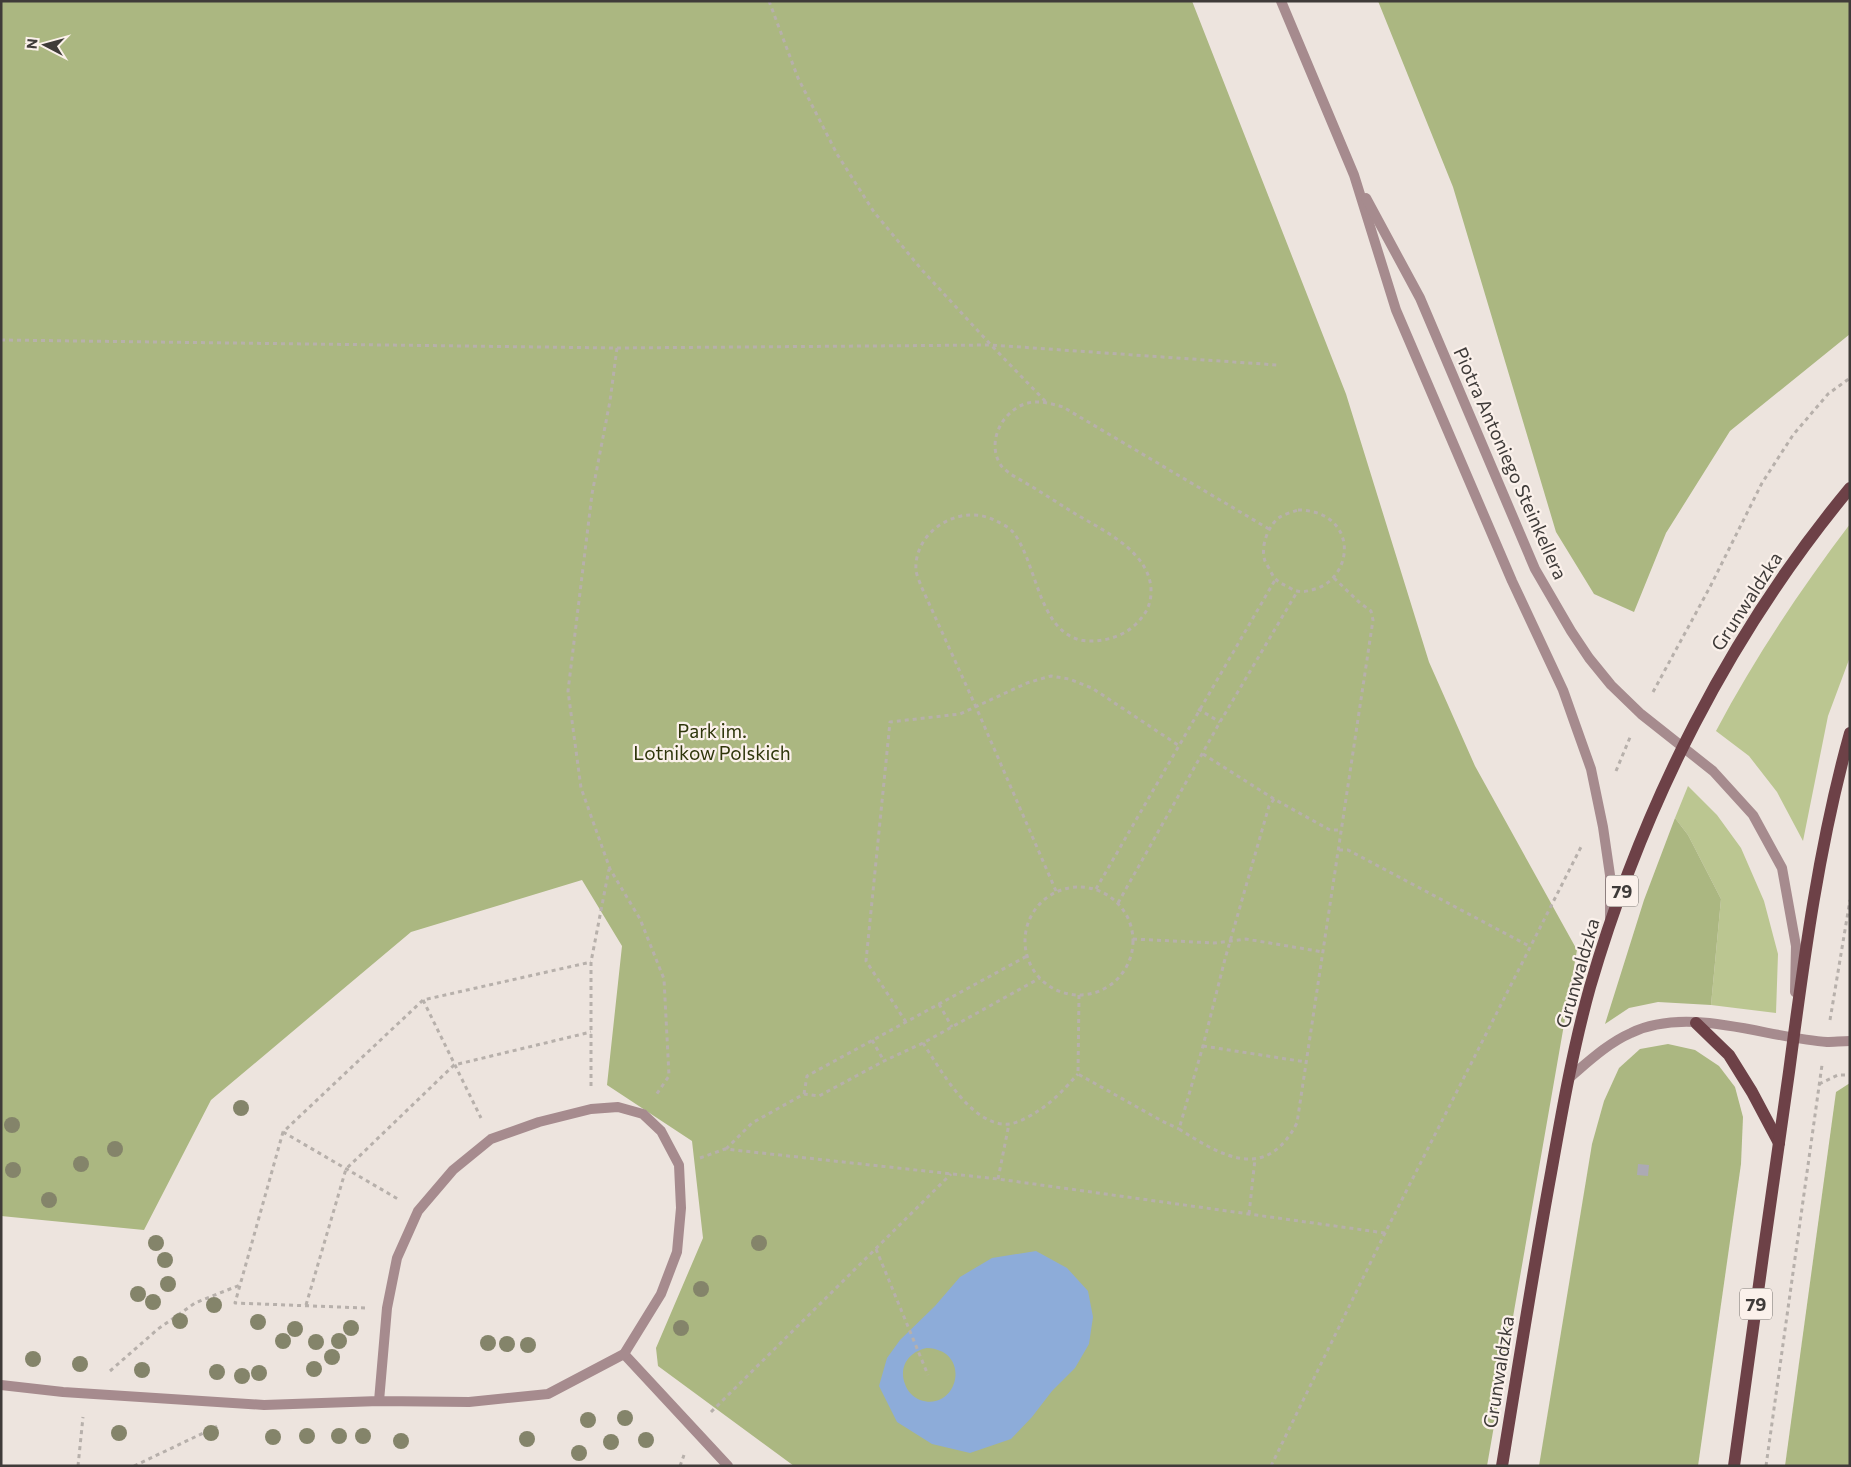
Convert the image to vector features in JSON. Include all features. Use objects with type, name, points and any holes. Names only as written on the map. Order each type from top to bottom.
[{"type":"main road","name":"Grunwaldzka","points":[[1502,1466],[1538,1245],[1569,1078],[1590,988],[1609,927],[1648,821],[1682,747],[1738,644],[1795,560],[1850,488]]},
{"type":"main road","name":"79","points":[[1734,1466],[1794,1031],[1826,831],[1850,733]]},
{"type":"main road","points":[[1696,1023],[1730,1056],[1779,1142]]},
{"type":"street","name":"Piotra Antoniego Steinkellera","points":[[1281,1],[1354,175],[1420,298],[1535,569],[1589,658],[1611,685],[1641,714],[1713,771],[1753,814],[1782,868],[1796,946],[1794,1031]]},
{"type":"street","name":"Piotra Antoniego Steinkellera","points":[[1354,175],[1396,310],[1512,581],[1563,690],[1590,769],[1610,875],[1609,927]]},
{"type":"street","points":[[1569,1078],[1600,1052],[1632,1032],[1670,1023],[1716,1023],[1794,1031],[1827,1042],[1850,1041]]},
{"type":"street","points":[[1,1385],[86,1393],[264,1404],[379,1401],[469,1402],[548,1394],[624,1354],[661,1294],[677,1252],[681,1208],[680,1165],[661,1131],[643,1114],[618,1107],[591,1109],[539,1122],[491,1139],[453,1170],[418,1211],[397,1258],[387,1308],[379,1401]]},
{"type":"street","points":[[624,1354],[728,1466]]},
{"type":"path","points":[[769,1],[798,78],[837,154],[869,204],[922,270],[991,345],[1048,402]]},
{"type":"path","points":[[1,340],[617,348],[991,345],[1277,365]]},
{"type":"path","points":[[617,348],[610,401],[592,494],[568,692],[581,788],[610,869],[640,919],[664,980],[669,1076],[643,1114]]},
{"type":"path","points":[[1272,1466],[1385,1233],[1599,811],[1641,714],[1710,587],[1762,483],[1793,435],[1828,394],[1850,378]]},
{"type":"path","points":[[1056,891],[922,588],[916,572],[922,543],[934,529],[952,518],[973,513],[995,520],[1012,531],[1023,551],[1052,618],[1063,631],[1079,639],[1098,641],[1119,635],[1134,626],[1144,616],[1150,602],[1151,588],[1147,571],[1134,554],[1113,537],[1010,474],[999,463],[995,447],[996,435],[1002,422],[1012,411],[1028,403],[1048,402],[1063,407],[1269,529]]},
{"type":"path","points":[[1298,510],[1310,510],[1329,518],[1339,528],[1344,546],[1343,563],[1334,578],[1321,588],[1296,592],[1275,580],[1264,560],[1263,548],[1269,529],[1280,517],[1298,510]]},
{"type":"path","points":[[1078,1074],[1162,1121],[1240,1160],[1255,1159],[1271,1154],[1282,1146],[1298,1123],[1322,952],[1339,850],[1340,830],[1373,620],[1371,610],[1360,603],[1334,578]]},
{"type":"path","points":[[1096,889],[1198,709],[1275,580]]},
{"type":"path","points":[[1118,903],[1296,592]]},
{"type":"path","points":[[906,1022],[866,961],[890,722],[960,714],[1027,683],[1051,676],[1069,679],[1092,688],[1178,745]]},
{"type":"path","points":[[1198,709],[1220,722]]},
{"type":"path","points":[[1203,754],[1274,799],[1330,830],[1340,830]]},
{"type":"path","points":[[1179,1129],[1269,806],[1274,799]]},
{"type":"path","points":[[1339,850],[1348,850],[1529,946]]},
{"type":"path","points":[[591,1109],[592,962],[610,869]]},
{"type":"path","points":[[1075,886],[1096,889],[1118,903],[1128,918],[1133,938],[1130,957],[1123,973],[1103,990],[1079,996],[1062,993],[1040,978],[1026,956],[1026,927],[1036,906],[1056,891],[1075,886]]},
{"type":"path","points":[[1766,1466],[1818,1084],[1827,1042],[1850,900]]},
{"type":"path","points":[[1133,938],[1214,942],[1231,942],[1246,939],[1322,952]]},
{"type":"path","points":[[804,1094],[807,1076],[1026,956]]},
{"type":"path","points":[[387,1308],[235,1303],[283,1132],[423,1000],[592,962]]},
{"type":"path","points":[[726,1149],[752,1123],[804,1094],[818,1096],[884,1061],[923,1043],[1040,978]]},
{"type":"path","points":[[923,1043],[970,1108],[986,1119],[1009,1124],[1023,1120],[1039,1111],[1055,1098],[1078,1074],[1079,996]]},
{"type":"path","points":[[423,1000],[491,1139]]},
{"type":"path","points":[[939,1004],[952,1027]]},
{"type":"path","points":[[306,1306],[346,1169],[454,1065],[591,1032]]},
{"type":"path","points":[[872,1040],[884,1061]]},
{"type":"path","points":[[1203,1046],[1306,1062]]},
{"type":"path","points":[[1818,1084],[1838,1075],[1850,1074]]},
{"type":"path","points":[[998,1179],[1009,1124]]},
{"type":"path","points":[[283,1132],[418,1211]]},
{"type":"path","points":[[680,1165],[726,1149],[998,1179],[1385,1233]]},
{"type":"path","points":[[1249,1214],[1255,1159]]},
{"type":"path","points":[[694,1429],[951,1174]]},
{"type":"path","points":[[876,1249],[928,1375]]},
{"type":"path","points":[[78,1466],[86,1393],[158,1329],[195,1303],[240,1285]]},
{"type":"path","points":[[134,1466],[220,1425]]},
{"type":"green space","name":"Park im. Lotnikow Polskich","points":[[1,1],[1192,1],[1346,394],[1429,662],[1475,766],[1577,950],[1487,1466],[794,1466],[658,1366],[656,1348],[703,1238],[692,1141],[607,1085],[622,946],[582,880],[411,932],[211,1100],[144,1230],[1,1216]]},
{"type":"green space","points":[[1378,1],[1850,1],[1850,334],[1730,431],[1666,533],[1634,612],[1594,594],[1556,532],[1453,187]]},
{"type":"green space","points":[[1850,524],[1850,657],[1828,716],[1803,841],[1777,792],[1749,756],[1716,731],[1779,625],[1813,574]]},
{"type":"green space","points":[[1688,786],[1717,815],[1741,848],[1764,901],[1778,954],[1776,1013],[1711,1005],[1721,899],[1688,835],[1675,818]]},
{"type":"green space","points":[[1675,818],[1688,835],[1721,899],[1711,1005],[1658,1002],[1629,1008],[1605,1024],[1644,900]]},
{"type":"green space","points":[[1668,1044],[1695,1050],[1719,1066],[1735,1087],[1743,1117],[1741,1164],[1698,1466],[1539,1466],[1592,1144],[1604,1101],[1619,1068],[1640,1049]]},
{"type":"green space","points":[[1850,1083],[1850,1466],[1785,1466],[1836,1092]]},
{"type":"water","points":[[1036,1251],[1067,1268],[1088,1291],[1093,1317],[1089,1344],[1075,1368],[1052,1391],[1032,1417],[1011,1439],[970,1453],[932,1444],[897,1422],[879,1386],[887,1358],[900,1340],[935,1306],[960,1277],[992,1258]],"holes":[[[927,1348],[941,1351],[951,1359],[955,1369],[955,1380],[951,1390],[944,1398],[933,1402],[920,1400],[911,1394],[906,1387],[903,1377],[904,1365],[915,1352]]]},
{"type":"building","points":[[1638,1164],[1649,1165],[1648,1176],[1637,1175]]}]
